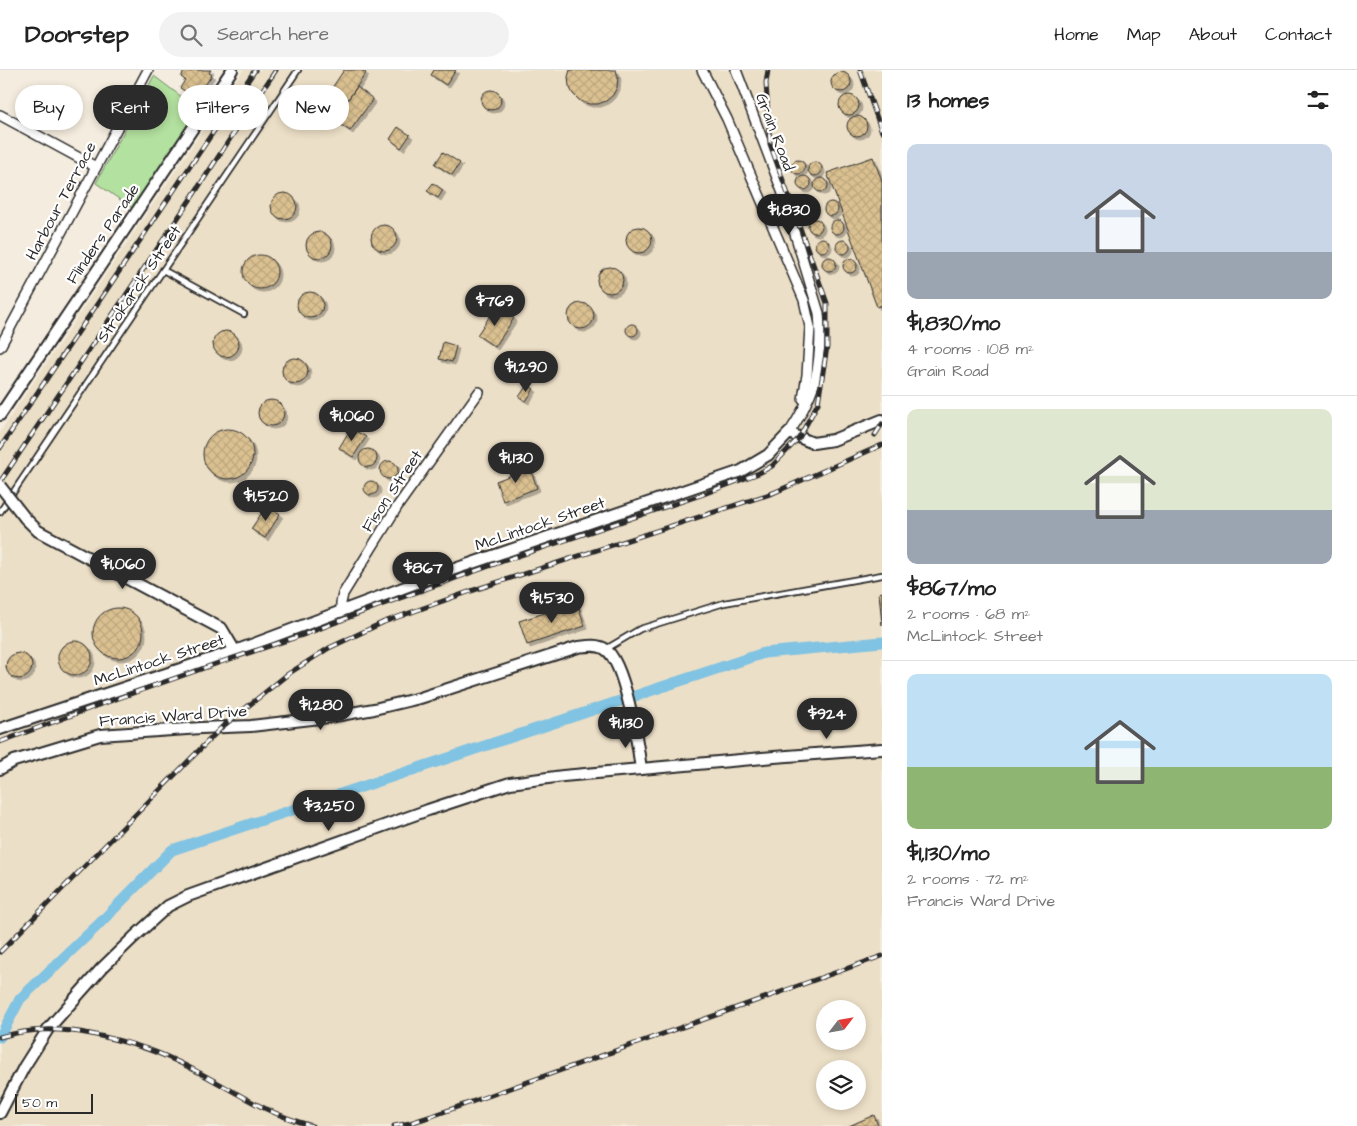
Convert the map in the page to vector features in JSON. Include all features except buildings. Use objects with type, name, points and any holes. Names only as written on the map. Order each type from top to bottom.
[{"type":"street","name":"Harbour Terrace","points":[[0,347],[148,70]]},
{"type":"street","name":"Flinders Parade","points":[[0,415],[232,70]]},
{"type":"street","points":[[702,70],[727,119],[804,300],[810,327],[807,375],[801,414]]},
{"type":"street","name":"Grain Road","points":[[736,70],[782,190],[819,313],[820,328],[814,382],[801,414],[789,433]]},
{"type":"street","points":[[0,115],[96,167]]},
{"type":"street","name":"Fison Street","points":[[341,612],[343,594],[397,507],[479,392]]},
{"type":"street","points":[[789,433],[813,443],[833,440],[882,420]]},
{"type":"street","name":"McLintock Street","points":[[0,729],[236,651],[440,574],[741,471],[768,455],[789,433]]},
{"type":"street","points":[[0,486],[25,518],[38,531],[222,628],[236,651]]},
{"type":"street","name":"Francis Ward Drive","points":[[0,769],[14,761],[100,736],[251,726],[329,717],[374,709],[420,698],[578,647],[598,646],[606,649]]},
{"type":"street","points":[[606,649],[614,658],[619,671],[635,725],[641,770]]},
{"type":"street","points":[[0,1113],[24,1067],[48,1029],[102,968],[159,914],[178,900],[428,810],[510,783],[562,776],[882,749]]},
{"type":"lane","name":"Strokarck Street","points":[[0,512],[298,70]]},
{"type":"lane","points":[[163,270],[244,314]]},
{"type":"lane","points":[[606,649],[640,629],[724,602],[882,575]]},
{"type":"shaded area","points":[[243,70],[882,70],[882,1126],[0,1126],[0,432],[203,130],[268,130],[268,85],[233,85]]},
{"type":"green space","points":[[154,76],[166,85],[149,85]]},
{"type":"green space","points":[[168,87],[178,94],[178,130],[185,130],[132,208],[96,183],[125,130],[168,130]]},
{"type":"waterway","points":[[0,1037],[20,999],[96,927],[172,850],[764,653],[882,642]]},
{"type":"railway","points":[[0,448],[255,70]]},
{"type":"railway","points":[[0,482],[276,70]]},
{"type":"railway","points":[[0,742],[99,705],[303,635],[509,559],[701,495],[759,473],[772,466],[799,438],[818,403],[827,347],[827,303],[770,144],[766,83],[768,70]]},
{"type":"railway","points":[[860,70],[882,132]]},
{"type":"railway","points":[[875,435],[882,424]]},
{"type":"railway","points":[[0,952],[222,727],[288,674],[329,648],[384,622],[471,591],[773,493],[882,445]]},
{"type":"railway","points":[[394,1126],[432,1116],[882,956]]},
{"type":"railway","points":[[0,1037],[23,1032],[56,1030],[91,1034],[133,1044],[185,1065],[268,1110],[312,1126]]}]
